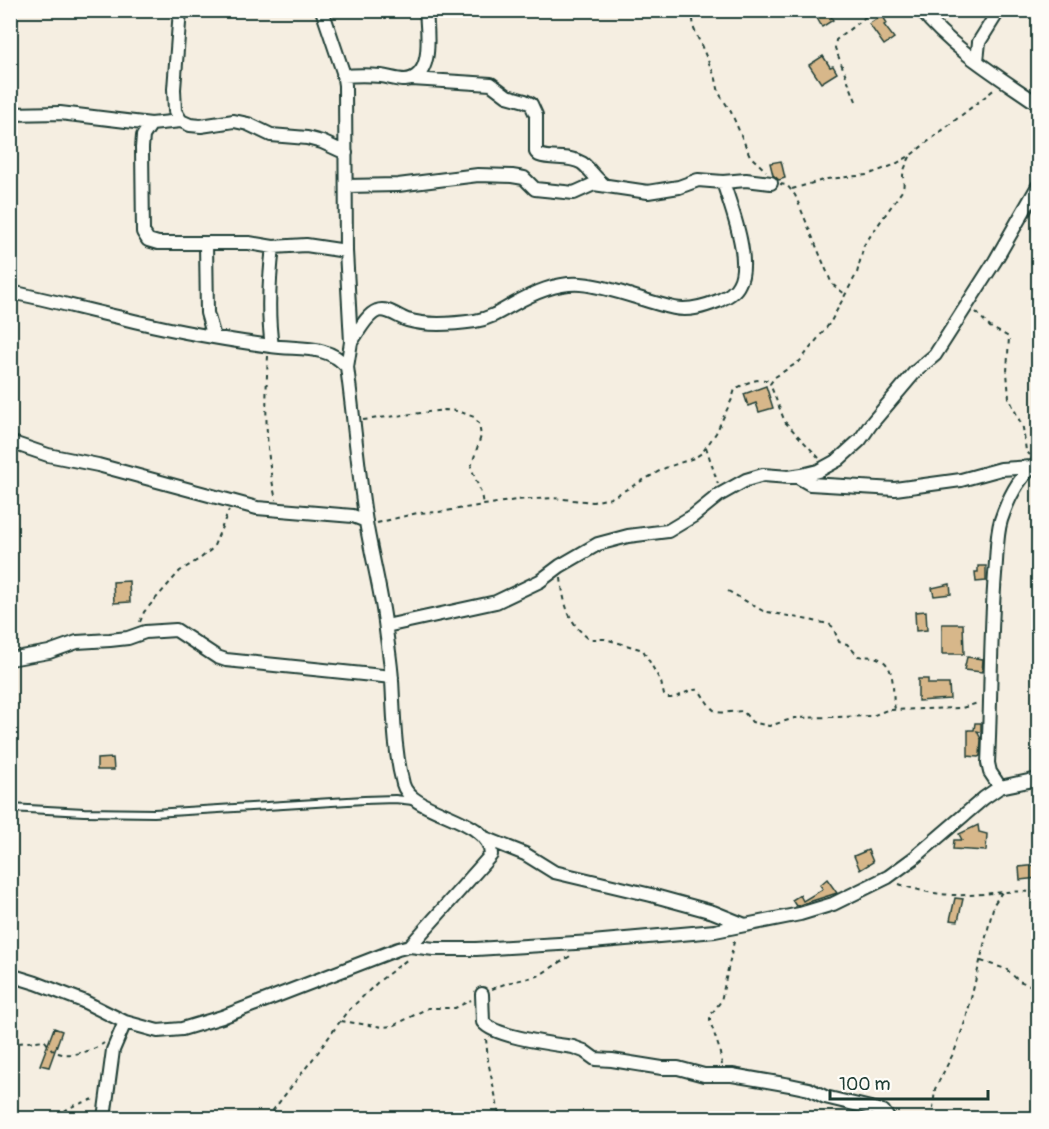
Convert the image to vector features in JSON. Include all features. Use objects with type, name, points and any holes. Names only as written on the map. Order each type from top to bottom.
[{"type":"street","points":[[180,10],[174,89],[175,111],[181,121]]},
{"type":"street","points":[[322,10],[343,76],[346,251],[351,342],[347,368],[366,521],[386,626],[392,677],[394,744],[403,788],[417,802],[464,823],[485,838],[525,854],[554,872],[651,895],[712,912],[745,925]]},
{"type":"street","points":[[412,79],[418,75],[425,61],[426,10]]},
{"type":"street","points":[[921,10],[934,27],[1038,104]]},
{"type":"street","points":[[977,61],[979,42],[999,10]]},
{"type":"street","points":[[343,76],[364,74],[403,80],[491,84],[507,96],[531,104],[536,115],[536,152],[539,155],[584,164],[603,184]]},
{"type":"street","points":[[10,114],[60,113],[151,124],[181,121],[201,126],[234,121],[248,124],[271,135],[307,138],[322,142],[346,153]]},
{"type":"street","points":[[151,124],[143,136],[142,148],[142,205],[145,237],[158,243],[249,243],[273,247],[306,245],[346,251]]},
{"type":"street","points":[[346,186],[398,185],[478,176],[524,178],[535,189],[574,193],[591,184],[648,192],[679,187],[694,180],[723,183],[746,180],[771,183]]},
{"type":"street","points":[[351,342],[367,319],[379,310],[385,310],[406,320],[419,323],[474,321],[485,319],[535,294],[565,284],[582,284],[614,291],[676,309],[703,307],[733,292],[742,277],[740,234],[723,183]]},
{"type":"street","points":[[386,626],[496,602],[540,581],[585,550],[609,540],[635,534],[668,531],[693,516],[718,495],[756,477],[796,476],[818,471],[849,452],[915,372],[935,355],[1038,186]]},
{"type":"street","points":[[206,243],[207,313],[214,337]]},
{"type":"street","points":[[270,346],[268,301],[273,247]]},
{"type":"street","points":[[10,292],[123,319],[214,337],[270,346],[319,350],[339,358],[347,368]]},
{"type":"street","points":[[10,442],[48,455],[98,465],[233,502],[279,511],[353,516],[366,521]]},
{"type":"street","points":[[796,476],[810,484],[895,489],[961,480],[1001,469],[1036,465]]},
{"type":"street","points":[[1000,787],[988,767],[992,611],[1000,522],[1018,484],[1036,465]]},
{"type":"street","points":[[10,659],[49,652],[78,642],[110,640],[176,630],[226,660],[392,677]]},
{"type":"street","points":[[10,975],[83,1001],[124,1022],[158,1031],[182,1029],[222,1017],[273,996],[416,947],[449,950],[513,947],[715,931],[800,914],[833,904],[888,878],[1000,787],[1038,779]]},
{"type":"street","points":[[416,947],[491,855],[490,846],[485,838]]},
{"type":"street","points":[[482,994],[484,1025],[502,1033],[584,1051],[595,1059],[678,1068],[694,1074],[732,1075],[809,1089],[825,1097],[883,1111],[888,1119]]},
{"type":"street","points":[[104,1119],[106,1092],[115,1044],[124,1022]]},
{"type":"lane","points":[[10,808],[84,813],[154,813],[364,800],[395,799],[417,802]]},
{"type":"path","points":[[692,10],[694,28],[716,79],[719,93],[731,112],[750,156],[765,169],[773,185],[783,184],[792,189],[832,284],[845,294]]},
{"type":"path","points":[[856,101],[835,48],[836,40],[874,10]]},
{"type":"path","points":[[792,189],[827,179],[867,175],[894,165],[911,155],[996,89],[998,76]]},
{"type":"path","points":[[366,521],[372,524],[417,513],[541,498],[603,501],[630,489],[665,468],[694,459],[716,433],[735,389],[757,380],[771,381],[792,367],[808,352],[813,342],[830,323],[857,273],[864,245],[905,186],[904,170],[911,155]]},
{"type":"path","points":[[967,304],[990,327],[1009,337],[1007,372],[1009,398],[1023,428],[1026,451],[1036,465]]},
{"type":"path","points":[[270,346],[265,407],[271,476],[279,511]]},
{"type":"path","points":[[771,381],[772,392],[785,423],[826,467]]},
{"type":"path","points":[[354,421],[445,410],[458,411],[474,417],[479,424],[481,436],[471,467],[483,505]]},
{"type":"path","points":[[706,447],[718,483],[718,495]]},
{"type":"path","points":[[136,635],[144,612],[180,570],[213,548],[233,502]]},
{"type":"path","points":[[560,566],[567,614],[577,629],[590,639],[605,639],[643,650],[662,682],[664,695],[667,698],[675,698],[695,689],[699,690],[716,713],[743,711],[752,722],[769,726],[788,719],[872,716],[895,709],[962,708],[990,701]]},
{"type":"path","points":[[728,591],[763,611],[829,624],[833,627],[839,642],[847,644],[858,656],[876,657],[884,661],[891,672],[895,709]]},
{"type":"path","points":[[888,878],[901,885],[937,894],[966,895],[1017,890],[1038,893]]},
{"type":"path","points":[[932,1119],[935,1089],[956,1050],[966,1019],[994,904],[1002,892]]},
{"type":"path","points":[[721,1076],[722,1062],[710,1016],[721,1001],[733,943],[745,925]]},
{"type":"path","points":[[267,1119],[346,1013],[416,947]]},
{"type":"path","points":[[341,1021],[393,1026],[428,1008],[455,1008],[507,983],[538,976],[572,955]]},
{"type":"path","points":[[981,961],[1006,969],[1019,981],[1038,988]]},
{"type":"path","points":[[484,1025],[488,1061],[500,1119]]},
{"type":"path","points":[[10,1046],[44,1040],[54,1051],[61,1054],[90,1051],[105,1042],[115,1044]]},
{"type":"path","points":[[58,1119],[70,1107],[92,1100],[106,1092]]},
{"type":"building","points":[[828,11],[833,20],[822,27],[817,18]]},
{"type":"building","points":[[882,15],[887,23],[884,25],[894,38],[884,45],[869,24]]},
{"type":"building","points":[[823,56],[837,73],[821,83],[809,65]]},
{"type":"building","points":[[781,161],[785,178],[779,180],[773,175],[770,163]]},
{"type":"building","points":[[766,386],[773,408],[759,412],[756,403],[748,406],[744,394]]},
{"type":"building","points":[[978,566],[986,566],[986,581],[976,582],[975,572],[978,572]]},
{"type":"building","points":[[129,581],[130,602],[114,603],[113,582]]},
{"type":"building","points":[[950,584],[951,594],[934,596],[932,588]]},
{"type":"building","points":[[926,611],[927,630],[916,631],[915,612]]},
{"type":"building","points":[[942,624],[963,624],[964,654],[942,654]]},
{"type":"building","points":[[967,657],[983,659],[982,672],[964,670]]},
{"type":"building","points":[[918,679],[928,679],[928,684],[949,684],[950,699],[918,701]]},
{"type":"building","points":[[975,723],[981,723],[981,732],[977,731],[981,739],[980,756],[978,757],[968,756],[968,730],[974,730]]},
{"type":"building","points":[[113,758],[114,770],[97,770],[97,759]]},
{"type":"building","points":[[978,825],[979,832],[987,834],[986,851],[953,849],[954,840],[962,840],[959,834]]},
{"type":"building","points":[[868,850],[873,862],[860,870],[854,856]]},
{"type":"building","points":[[1038,865],[1038,878],[1020,880],[1019,867]]},
{"type":"building","points":[[827,879],[837,893],[796,906],[792,900],[800,895],[803,901],[823,889],[820,885]]},
{"type":"building","points":[[955,898],[963,899],[958,921],[950,920]]},
{"type":"building","points":[[54,1028],[62,1031],[49,1067],[40,1065]]}]
